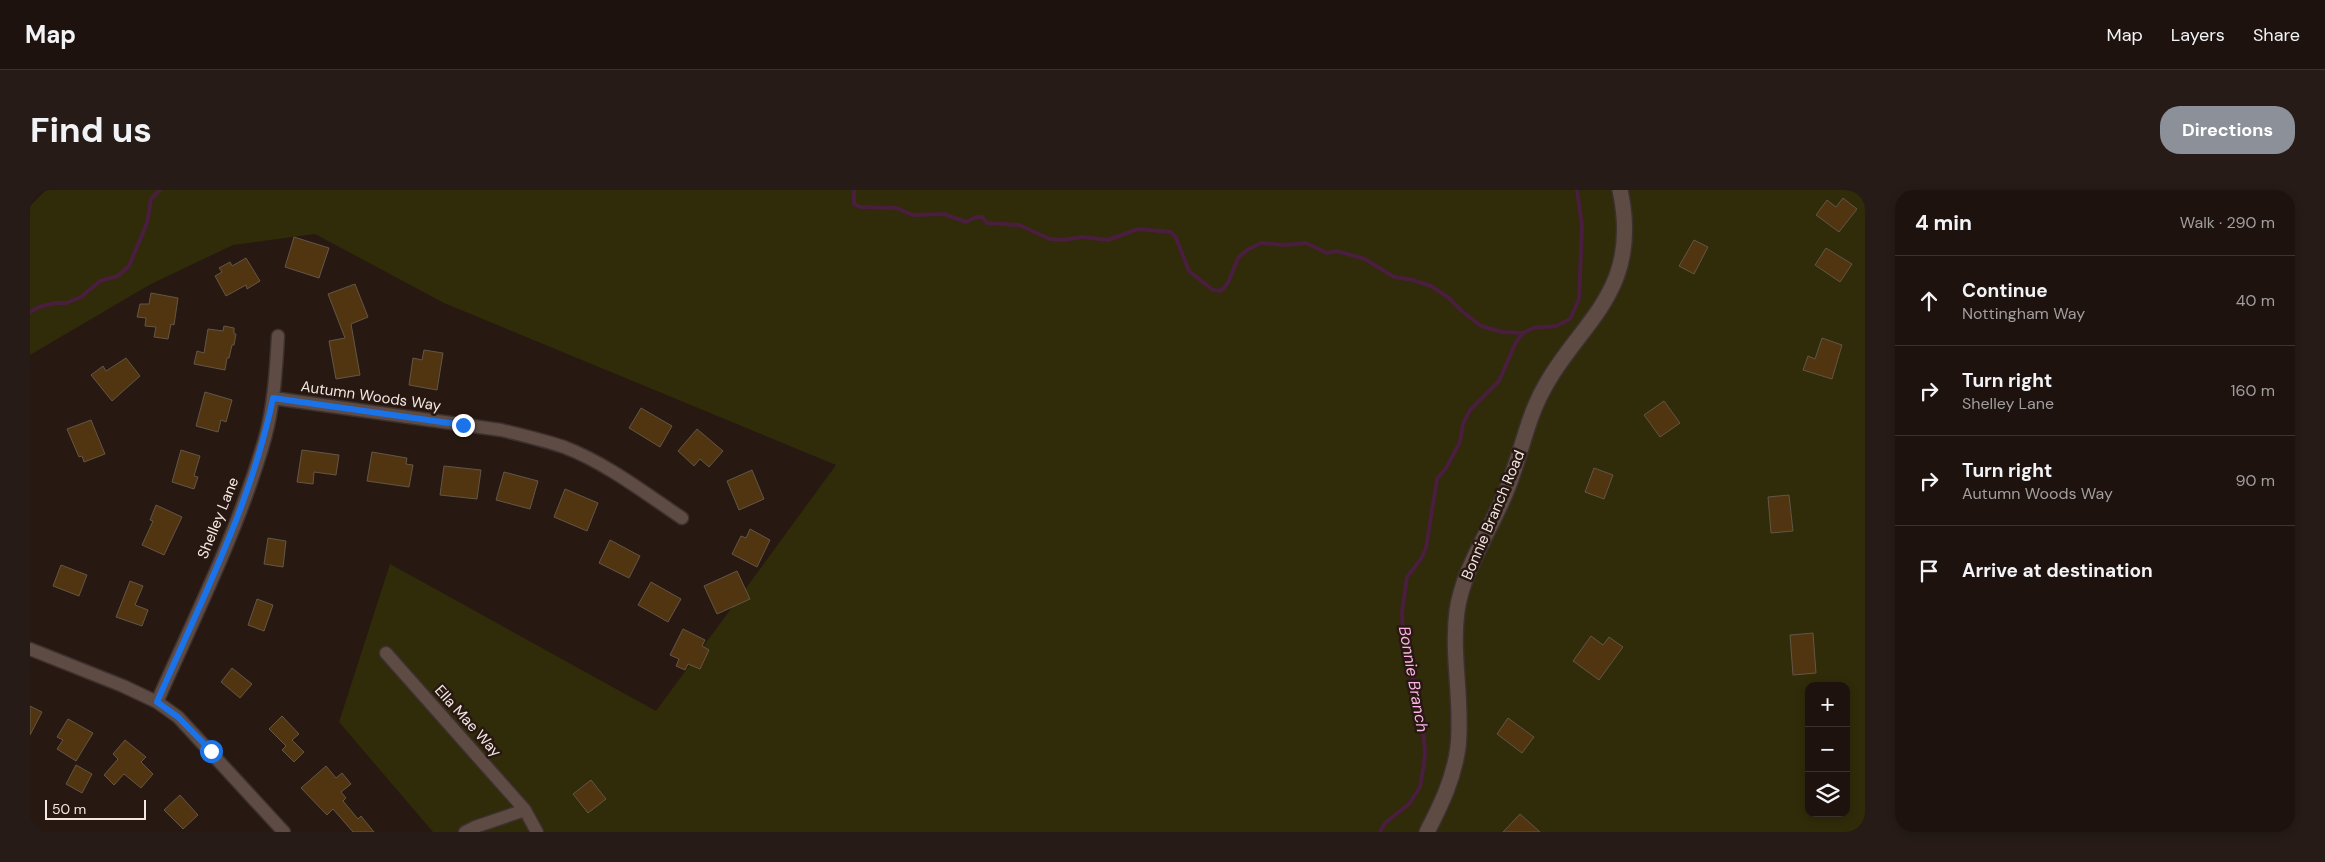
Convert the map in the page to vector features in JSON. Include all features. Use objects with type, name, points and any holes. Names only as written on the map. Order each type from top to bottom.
[{"type":"street","name":"Bonnie Branch Road","points":[[1427,832],[1449,783],[1458,747],[1455,638],[1461,592],[1506,492],[1542,392],[1553,373],[1599,312],[1616,279],[1625,231],[1620,190]]},
{"type":"street","name":"Shelley Lane","points":[[157,702],[230,536],[265,437],[273,398],[278,336]]},
{"type":"street","name":"Autumn Woods Way","points":[[273,398],[501,430],[536,438],[565,448],[593,462],[682,518]]},
{"type":"street","points":[[30,649],[123,686],[157,702],[185,724],[284,832]]},
{"type":"street","name":"Ella Mae Way","points":[[386,653],[525,810],[538,832]]},
{"type":"street","points":[[466,832],[475,827],[525,810]]},
{"type":"shaded area","points":[[46,190],[1865,190],[1865,832],[433,832],[339,722],[390,564],[656,711],[836,465],[444,303],[315,234],[233,245],[151,284],[30,355],[30,206]]},
{"type":"building","points":[[1843,198],[1857,209],[1839,232],[1816,215],[1827,200],[1836,207]]},
{"type":"building","points":[[294,237],[329,248],[319,278],[285,267]]},
{"type":"building","points":[[1694,240],[1708,247],[1694,274],[1679,266]]},
{"type":"building","points":[[1826,248],[1852,264],[1840,282],[1815,265]]},
{"type":"building","points":[[246,258],[260,281],[247,289],[246,285],[226,296],[215,276],[222,272],[219,268],[230,262],[232,266]]},
{"type":"building","points":[[355,284],[368,317],[351,324],[360,375],[336,379],[329,341],[345,338],[328,294]]},
{"type":"building","points":[[151,293],[178,298],[174,325],[171,324],[168,339],[154,337],[156,327],[145,326],[146,318],[137,317],[140,304],[149,304]]},
{"type":"building","points":[[224,326],[234,328],[234,334],[236,334],[234,345],[232,345],[229,358],[227,358],[225,370],[194,364],[197,351],[204,353],[208,329],[223,331]]},
{"type":"building","points":[[1822,338],[1842,345],[1832,379],[1803,370],[1808,356],[1815,359]]},
{"type":"building","points":[[424,350],[443,353],[437,390],[409,385],[413,358],[422,360]]},
{"type":"building","points":[[126,358],[140,376],[112,401],[91,375],[103,366],[106,371]]},
{"type":"building","points":[[205,392],[232,400],[226,422],[221,420],[218,432],[196,426]]},
{"type":"building","points":[[1664,401],[1680,423],[1660,437],[1644,415]]},
{"type":"building","points":[[641,408],[672,426],[660,447],[629,428]]},
{"type":"building","points":[[91,420],[105,454],[84,462],[82,456],[79,457],[67,429]]},
{"type":"building","points":[[697,429],[723,451],[709,467],[700,459],[694,466],[678,451]]},
{"type":"building","points":[[181,450],[200,456],[194,476],[198,477],[194,489],[172,482]]},
{"type":"building","points":[[302,450],[339,455],[336,475],[314,472],[313,484],[297,482]]},
{"type":"building","points":[[372,452],[407,458],[406,464],[413,465],[409,487],[367,481]]},
{"type":"building","points":[[444,466],[481,470],[477,499],[440,495]]},
{"type":"building","points":[[1594,468],[1613,475],[1604,499],[1585,492]]},
{"type":"building","points":[[752,470],[764,499],[739,510],[727,481]]},
{"type":"building","points":[[504,472],[538,481],[530,509],[496,500]]},
{"type":"building","points":[[565,489],[598,503],[587,531],[554,517]]},
{"type":"building","points":[[1789,495],[1793,531],[1771,533],[1768,497]]},
{"type":"building","points":[[156,505],[182,517],[164,555],[142,545],[153,521],[150,520]]},
{"type":"building","points":[[750,529],[770,540],[757,567],[732,554],[741,536],[746,538]]},
{"type":"building","points":[[268,538],[286,541],[283,567],[264,564]]},
{"type":"building","points":[[610,540],[640,556],[629,578],[599,563]]},
{"type":"building","points":[[61,565],[87,575],[79,596],[53,586]]},
{"type":"building","points":[[737,571],[750,599],[717,614],[704,586]]},
{"type":"building","points":[[130,581],[143,586],[135,605],[148,610],[142,626],[116,617]]},
{"type":"building","points":[[651,582],[681,599],[668,622],[638,605]]},
{"type":"building","points":[[257,599],[273,605],[264,631],[248,625]]},
{"type":"building","points":[[683,629],[705,640],[702,646],[709,650],[700,669],[688,664],[685,670],[676,666],[679,659],[670,655]]},
{"type":"building","points":[[1813,633],[1816,673],[1793,675],[1790,635]]},
{"type":"building","points":[[1591,636],[1603,645],[1609,637],[1623,647],[1599,680],[1573,661]]},
{"type":"building","points":[[232,668],[252,684],[240,698],[221,682]]},
{"type":"building","points":[[30,706],[42,712],[30,735]]},
{"type":"building","points":[[282,716],[299,734],[292,740],[304,752],[294,762],[282,750],[286,746],[269,729]]},
{"type":"building","points":[[1508,718],[1534,737],[1522,753],[1497,734]]},
{"type":"building","points":[[68,719],[93,733],[76,761],[57,749],[63,740],[57,737]]},
{"type":"building","points":[[125,740],[146,757],[141,762],[153,774],[141,788],[124,774],[114,785],[104,775],[118,759],[113,754]]},
{"type":"building","points":[[76,765],[92,774],[82,793],[66,784]]},
{"type":"building","points":[[326,766],[336,778],[342,773],[351,784],[341,792],[346,798],[343,801],[358,819],[361,816],[374,832],[353,832],[333,809],[327,815],[301,788]]},
{"type":"building","points":[[591,780],[606,799],[588,813],[573,794]]},
{"type":"building","points":[[180,795],[198,815],[183,829],[164,810]]},
{"type":"building","points":[[1520,814],[1540,832],[1503,832]]},
{"type":"waterway","points":[[30,312],[39,307],[55,303],[66,303],[81,297],[100,281],[118,276],[129,266],[147,223],[151,199],[160,190]]},
{"type":"waterway","points":[[854,190],[854,204],[860,207],[897,208],[912,215],[944,214],[966,222],[976,217],[982,217],[987,223],[1019,225],[1050,239],[1063,240],[1082,237],[1108,240],[1138,229],[1171,232],[1176,238],[1189,271],[1213,290],[1221,291],[1228,283],[1238,258],[1247,250],[1261,243],[1285,245],[1306,243],[1327,253],[1337,251],[1365,259],[1394,277],[1413,280],[1431,286],[1449,298],[1481,326],[1502,332],[1523,333]]},
{"type":"waterway","name":"Bonnie Branch","points":[[1380,832],[1385,823],[1409,804],[1420,787],[1423,770],[1425,753],[1422,711],[1407,658],[1402,612],[1407,577],[1421,559],[1426,548],[1437,479],[1446,468],[1460,442],[1463,424],[1470,410],[1499,381],[1516,342],[1523,333],[1533,328],[1556,326],[1570,319],[1579,299],[1582,226],[1577,190]]},
{"type":"route","points":[[211,751],[178,717],[157,702],[230,536],[265,437],[273,398],[463,425]]}]
